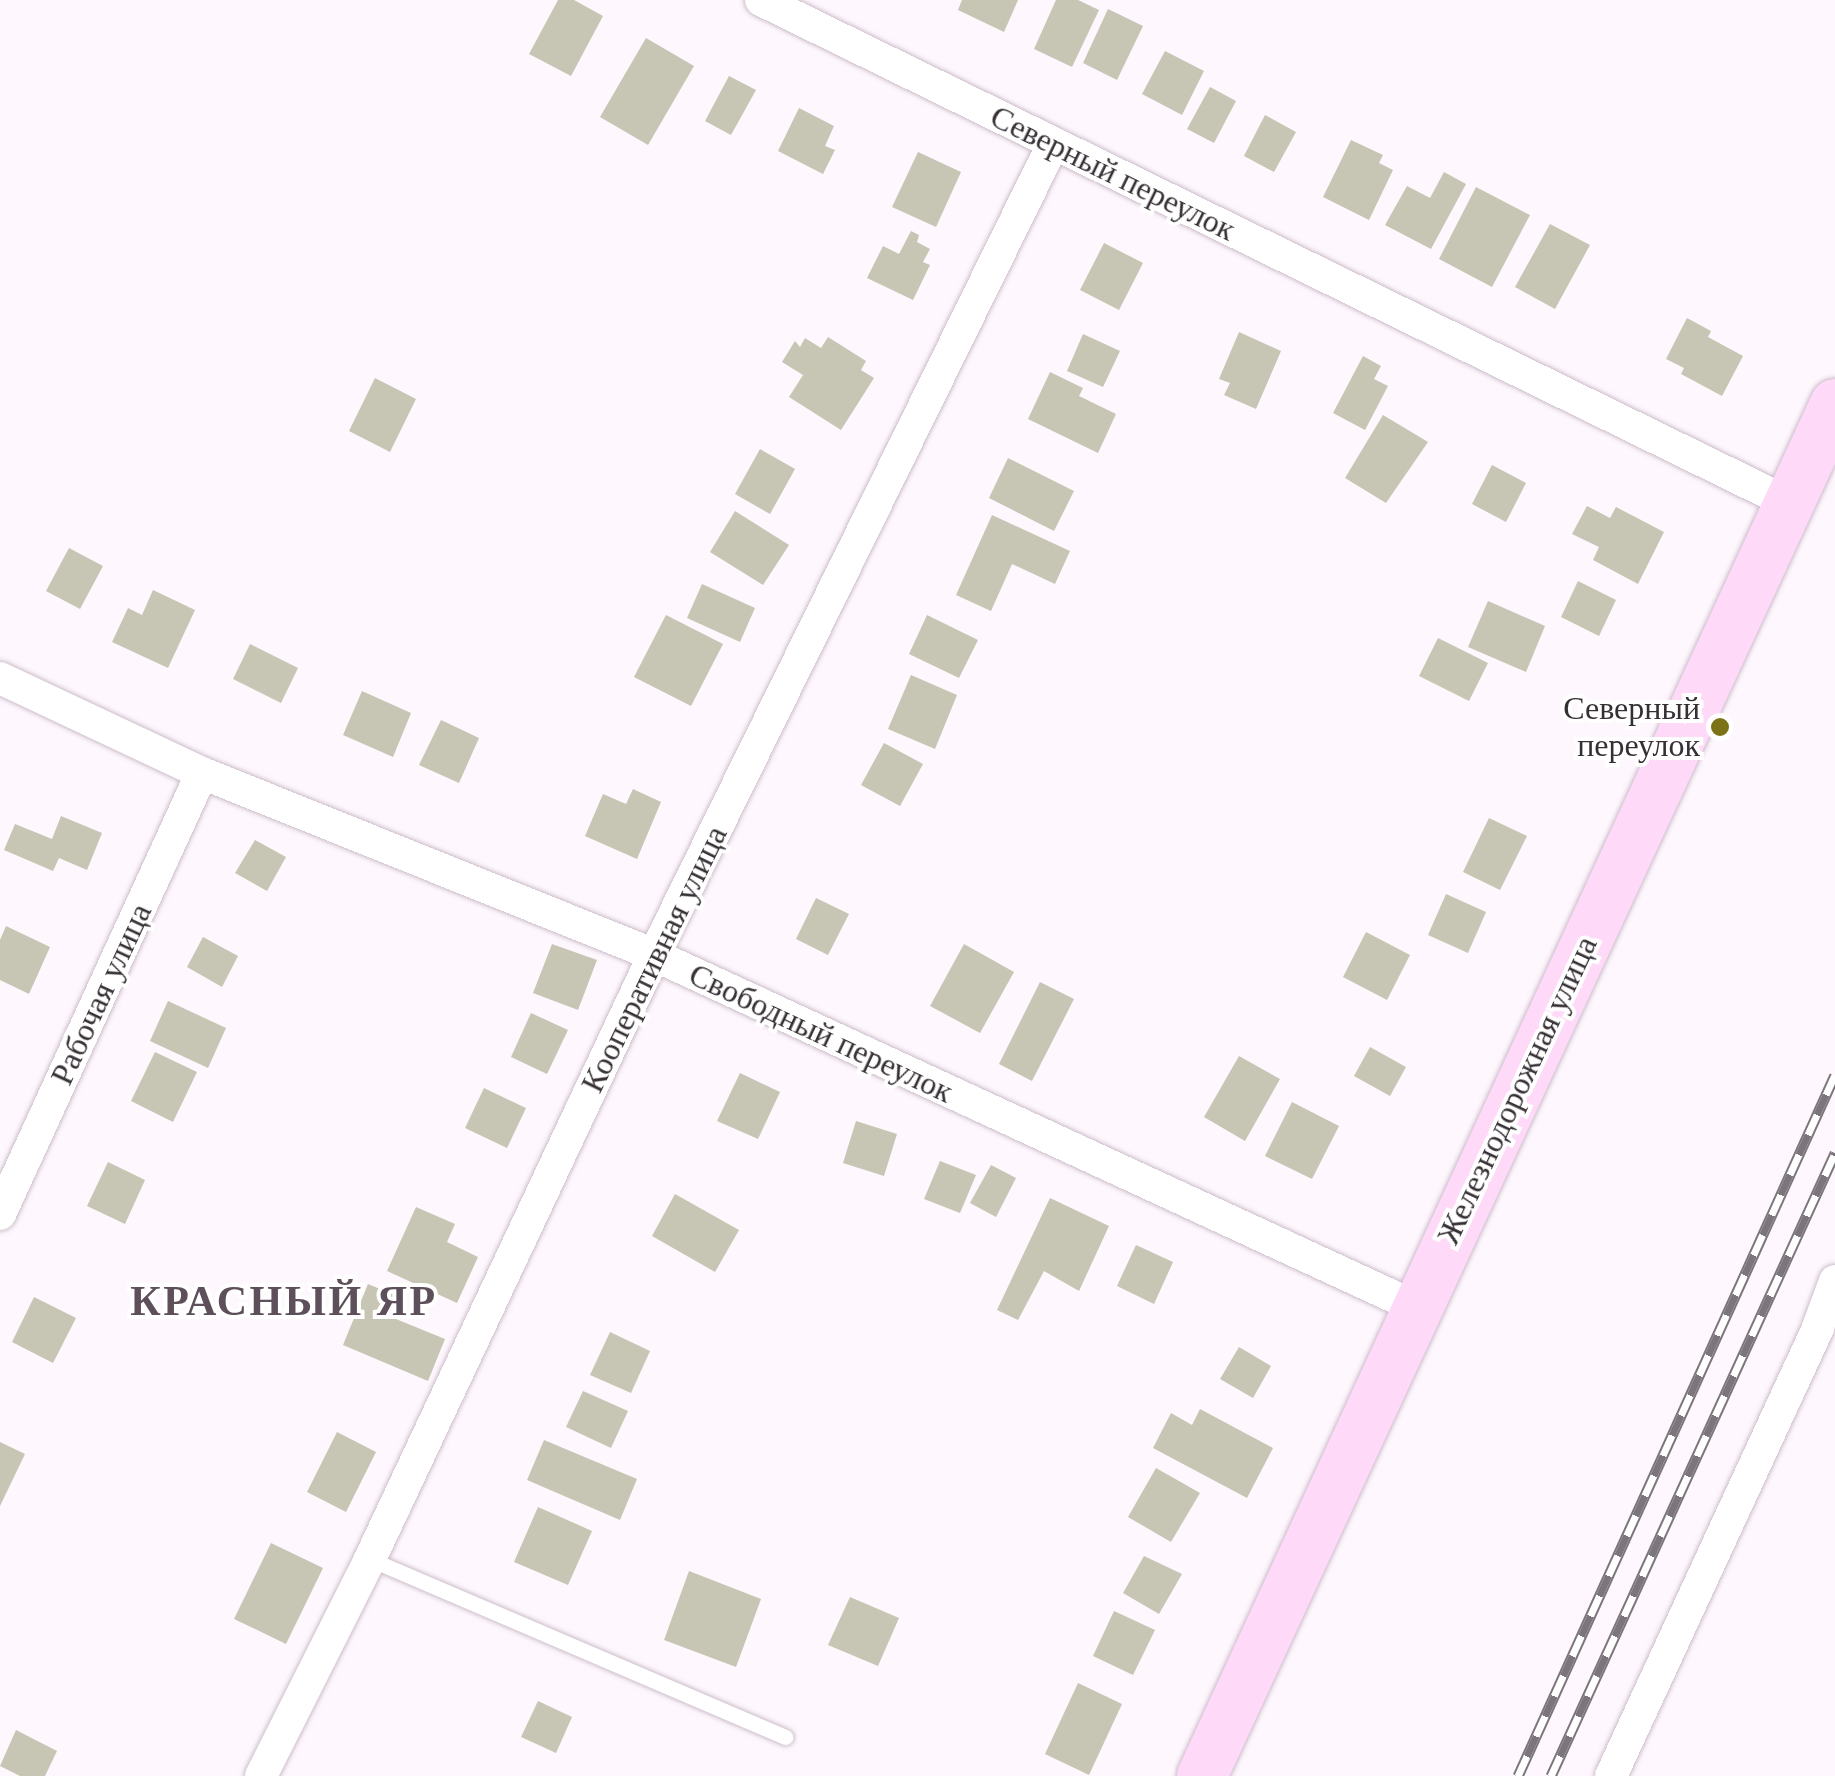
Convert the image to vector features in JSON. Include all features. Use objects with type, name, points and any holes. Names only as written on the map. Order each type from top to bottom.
[{"type":"main road","name":"Железнодорожная улица","points":[[1202,1776],[1835,404]]},
{"type":"street","name":"Северный переулок","points":[[760,0],[1789,503]]},
{"type":"street","name":"Кооперативная улица","points":[[261,1776],[370,1559],[654,955],[1053,144]]},
{"type":"street","name":"Свободный переулок","points":[[0,678],[202,773],[654,955],[1416,1307]]},
{"type":"street","name":"Рабочая улица","points":[[0,1214],[202,773]]},
{"type":"street","points":[[1610,1776],[1818,1327],[1835,1282]]},
{"type":"lane","points":[[370,1559],[786,1737]]},
{"type":"building","points":[[558,0],[574,0],[603,16],[571,76],[529,54]]},
{"type":"building","points":[[962,0],[1018,0],[1004,32],[958,10]]},
{"type":"building","points":[[1056,0],[1078,0],[1099,10],[1072,67],[1034,49]]},
{"type":"building","points":[[1108,9],[1143,26],[1117,80],[1083,63]]},
{"type":"building","points":[[646,38],[694,66],[648,145],[600,117]]},
{"type":"building","points":[[1165,51],[1204,71],[1182,115],[1142,94]]},
{"type":"building","points":[[729,76],[756,90],[731,135],[705,121]]},
{"type":"building","points":[[1210,87],[1236,101],[1214,143],[1187,129]]},
{"type":"building","points":[[799,108],[834,126],[825,146],[835,150],[823,174],[778,151]]},
{"type":"building","points":[[1265,115],[1296,132],[1274,172],[1244,156]]},
{"type":"building","points":[[1351,140],[1383,155],[1379,163],[1393,170],[1369,220],[1323,197]]},
{"type":"building","points":[[918,152],[961,172],[936,227],[892,207]]},
{"type":"building","points":[[1444,172],[1466,184],[1431,249],[1385,225],[1407,186],[1430,198]]},
{"type":"building","points":[[1476,187],[1530,215],[1492,287],[1439,259]]},
{"type":"building","points":[[1550,224],[1590,245],[1555,309],[1515,287]]},
{"type":"building","points":[[911,231],[919,235],[917,242],[930,249],[923,262],[930,265],[913,300],[867,278],[883,246],[899,254]]},
{"type":"building","points":[[1104,243],[1143,263],[1119,310],[1080,290]]},
{"type":"building","points":[[1687,318],[1711,331],[1708,337],[1743,356],[1722,396],[1681,374],[1684,368],[1666,359]]},
{"type":"building","points":[[1239,332],[1281,351],[1256,409],[1224,395],[1230,383],[1219,379]]},
{"type":"building","points":[[1083,334],[1120,351],[1103,387],[1067,371]]},
{"type":"building","points":[[828,337],[866,361],[861,370],[874,378],[841,430],[789,397],[803,375],[782,362],[795,341],[800,347],[805,338],[821,348]]},
{"type":"building","points":[[1363,356],[1381,366],[1374,379],[1388,386],[1365,430],[1333,413]]},
{"type":"building","points":[[1050,372],[1083,388],[1079,396],[1116,414],[1098,453],[1028,419]]},
{"type":"building","points":[[375,378],[416,399],[390,452],[349,431]]},
{"type":"building","points":[[1383,415],[1428,442],[1386,503],[1345,478]]},
{"type":"building","points":[[760,449],[795,469],[770,514],[735,494]]},
{"type":"building","points":[[1008,458],[1074,491],[1054,531],[989,498]]},
{"type":"building","points":[[1492,465],[1526,483],[1506,522],[1472,504]]},
{"type":"building","points":[[1587,506],[1610,518],[1616,507],[1664,532],[1638,584],[1593,560],[1599,547],[1572,534]]},
{"type":"building","points":[[735,511],[789,545],[763,585],[710,552]]},
{"type":"building","points":[[992,515],[1070,551],[1055,584],[1012,564],[991,611],[956,595]]},
{"type":"building","points":[[69,548],[103,566],[80,609],[46,591]]},
{"type":"building","points":[[1578,581],[1616,600],[1599,636],[1561,617]]},
{"type":"building","points":[[702,584],[755,608],[740,642],[687,618]]},
{"type":"building","points":[[153,590],[195,610],[168,668],[112,642],[128,608],[142,615]]},
{"type":"building","points":[[1488,601],[1545,626],[1526,672],[1468,647]]},
{"type":"building","points":[[666,615],[723,644],[691,706],[634,677]]},
{"type":"building","points":[[927,615],[978,640],[959,678],[909,654]]},
{"type":"building","points":[[1438,638],[1488,663],[1469,701],[1419,676]]},
{"type":"building","points":[[250,644],[298,668],[281,703],[233,679]]},
{"type":"building","points":[[911,675],[957,695],[935,749],[888,729]]},
{"type":"building","points":[[362,691],[411,713],[393,757],[343,735]]},
{"type":"building","points":[[441,720],[479,738],[459,783],[419,765]]},
{"type":"building","points":[[884,743],[923,764],[900,806],[861,785]]},
{"type":"building","points":[[633,789],[661,802],[637,859],[585,836],[603,794],[626,804]]},
{"type":"building","points":[[61,816],[102,833],[87,870],[59,858],[53,871],[4,850],[15,824],[52,839]]},
{"type":"building","points":[[1489,818],[1527,836],[1500,890],[1463,872]]},
{"type":"building","points":[[255,840],[286,857],[267,891],[235,873]]},
{"type":"building","points":[[1446,894],[1486,912],[1468,953],[1428,935]]},
{"type":"building","points":[[816,898],[849,914],[828,955],[796,939]]},
{"type":"building","points":[[6,926],[50,947],[29,994],[0,980],[0,940]]},
{"type":"building","points":[[1366,932],[1410,955],[1387,1000],[1343,977]]},
{"type":"building","points":[[203,937],[238,956],[222,987],[187,967]]},
{"type":"building","points":[[552,944],[597,960],[578,1010],[533,993]]},
{"type":"building","points":[[964,944],[1014,972],[980,1033],[930,1006]]},
{"type":"building","points":[[1040,982],[1074,999],[1032,1081],[999,1064]]},
{"type":"building","points":[[168,1001],[226,1028],[208,1068],[150,1041]]},
{"type":"building","points":[[531,1013],[568,1030],[547,1074],[511,1057]]},
{"type":"building","points":[[1370,1047],[1406,1067],[1390,1096],[1354,1076]]},
{"type":"building","points":[[155,1052],[197,1072],[173,1122],[131,1101]]},
{"type":"building","points":[[1239,1056],[1280,1079],[1245,1141],[1204,1117]]},
{"type":"building","points":[[740,1073],[780,1092],[758,1139],[717,1121]]},
{"type":"building","points":[[484,1088],[526,1108],[507,1148],[465,1128]]},
{"type":"building","points":[[1292,1102],[1339,1126],[1312,1179],[1265,1156]]},
{"type":"building","points":[[856,1121],[897,1134],[884,1176],[843,1163]]},
{"type":"building","points":[[940,1161],[976,1175],[960,1213],[924,1199]]},
{"type":"building","points":[[108,1162],[145,1180],[125,1224],[87,1206]]},
{"type":"building","points":[[991,1165],[1016,1178],[996,1217],[970,1203]]},
{"type":"building","points":[[675,1194],[739,1230],[715,1272],[652,1236]]},
{"type":"building","points":[[1050,1198],[1109,1226],[1079,1291],[1044,1271],[1018,1320],[997,1310]]},
{"type":"building","points":[[416,1207],[455,1224],[447,1242],[478,1257],[457,1303],[387,1271]]},
{"type":"building","points":[[1136,1245],[1173,1262],[1154,1304],[1117,1286]]},
{"type":"building","points":[[368,1284],[399,1297],[391,1317],[445,1339],[428,1381],[343,1345]]},
{"type":"building","points":[[34,1297],[76,1318],[53,1363],[12,1342]]},
{"type":"building","points":[[610,1332],[650,1351],[631,1393],[590,1375]]},
{"type":"building","points":[[1239,1347],[1271,1366],[1253,1398],[1220,1379]]},
{"type":"building","points":[[583,1391],[628,1411],[611,1448],[566,1427]]},
{"type":"building","points":[[1200,1409],[1273,1448],[1247,1498],[1153,1448],[1171,1413],[1192,1425]]},
{"type":"building","points":[[337,1432],[376,1452],[346,1512],[307,1492]]},
{"type":"building","points":[[544,1440],[637,1479],[620,1520],[527,1480]]},
{"type":"building","points":[[0,1442],[25,1454],[0,1506]]},
{"type":"building","points":[[1156,1468],[1200,1493],[1171,1542],[1128,1517]]},
{"type":"building","points":[[538,1507],[592,1531],[568,1585],[514,1562]]},
{"type":"building","points":[[271,1543],[323,1568],[286,1644],[234,1619]]},
{"type":"building","points":[[1144,1556],[1182,1574],[1159,1614],[1123,1593]]},
{"type":"building","points":[[689,1571],[761,1599],[736,1667],[664,1640]]},
{"type":"building","points":[[850,1597],[899,1618],[878,1666],[828,1645]]},
{"type":"building","points":[[1114,1611],[1155,1630],[1133,1675],[1093,1656]]},
{"type":"building","points":[[1078,1683],[1122,1704],[1089,1775],[1045,1754]]},
{"type":"building","points":[[538,1701],[572,1717],[556,1753],[521,1737]]},
{"type":"building","points":[[16,1730],[57,1751],[45,1776],[20,1776],[0,1766]]},
{"type":"railway","points":[[1518,1776],[1835,1075]]},
{"type":"railway","points":[[1551,1776],[1835,1153]]},
{"type":"place","name":"Северный переулок","points":[[1720,727]]},
{"type":"district","name":"КРАСНЫЙ ЯР","points":[[284,1301]]}]
